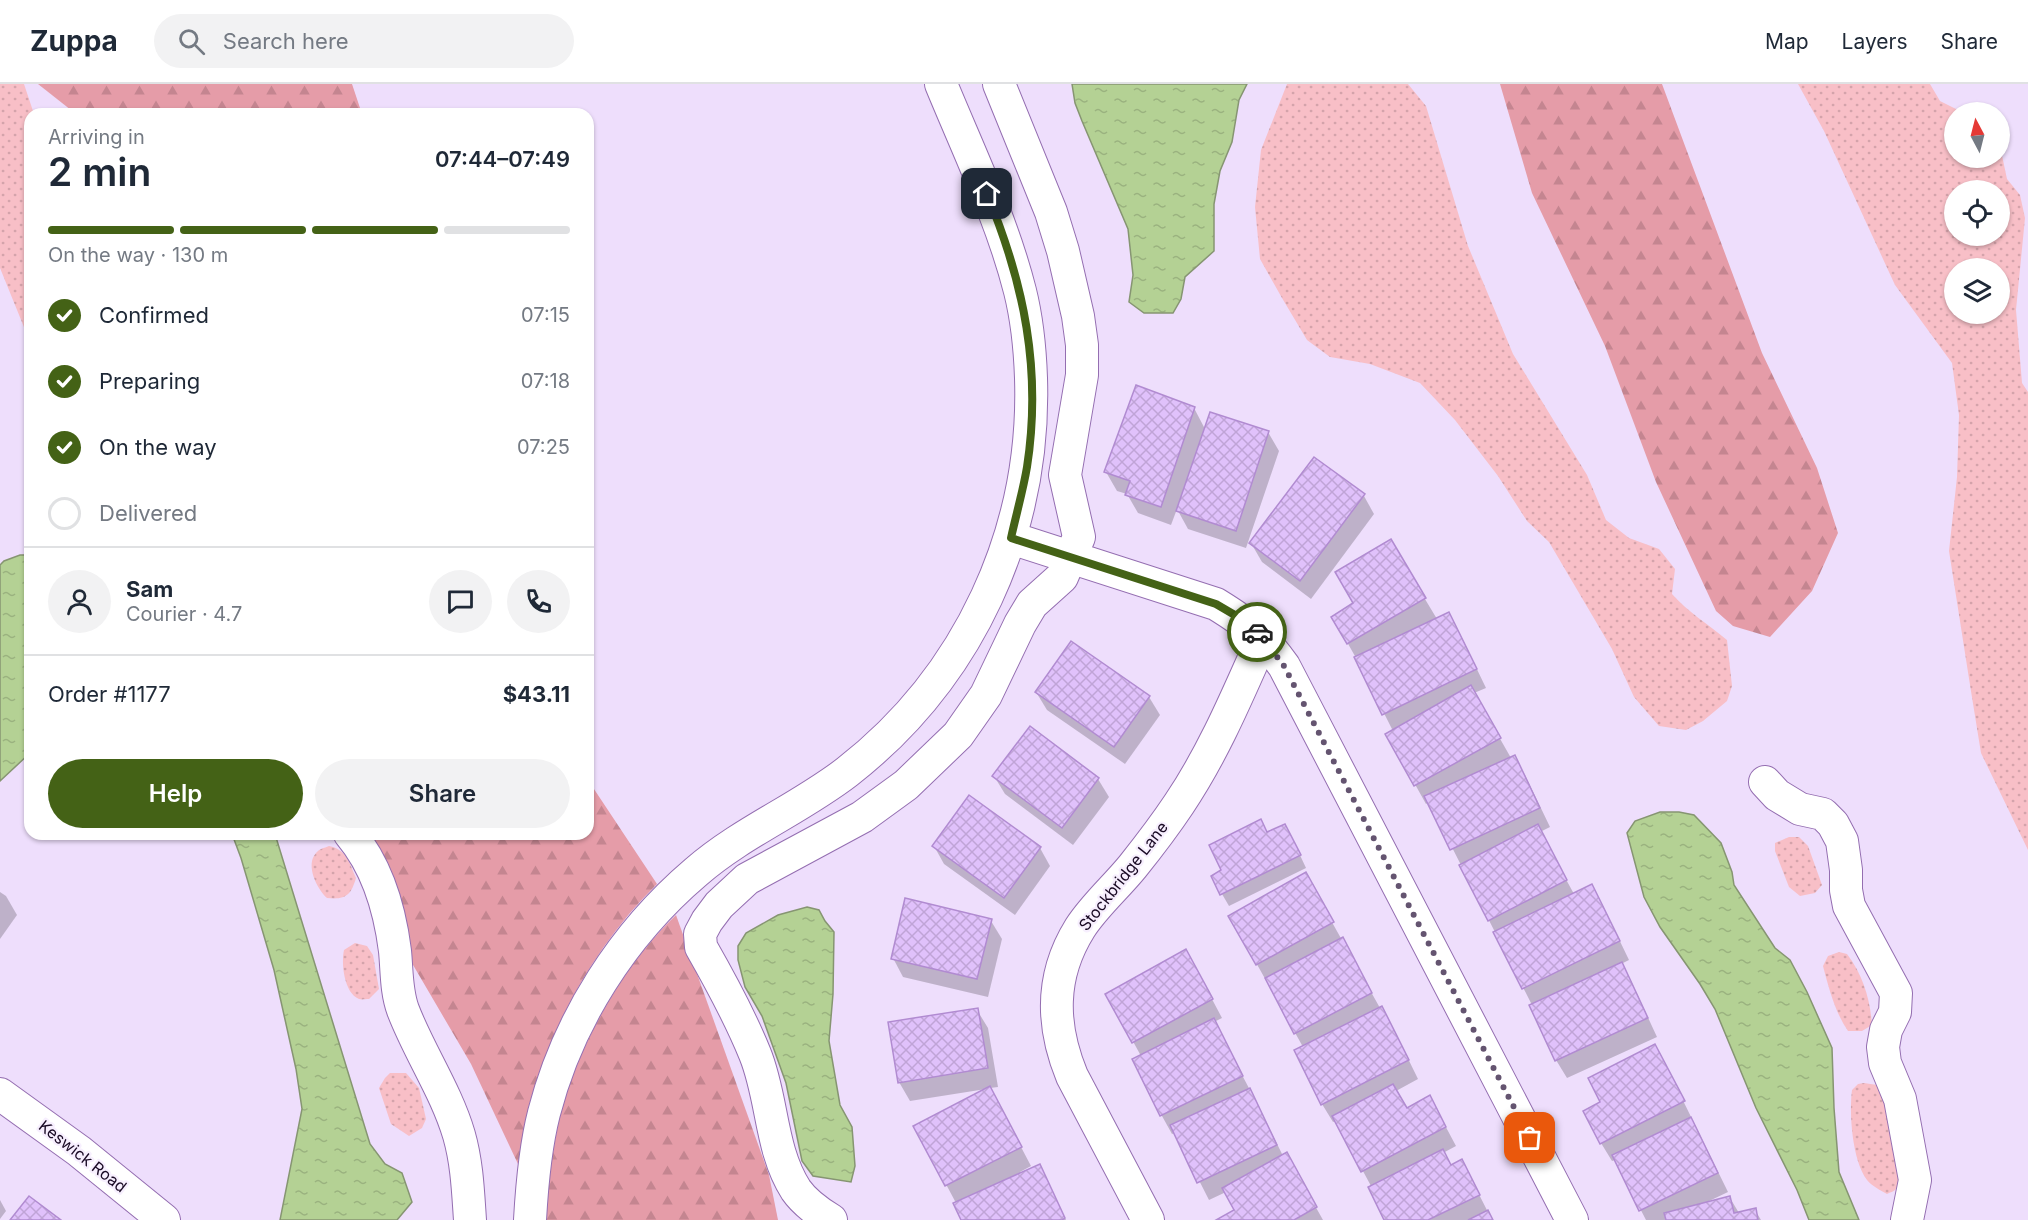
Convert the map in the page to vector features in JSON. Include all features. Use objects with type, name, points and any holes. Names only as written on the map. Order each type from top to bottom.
[{"type":"street","points":[[530,1220],[533,1170],[544,1113],[562,1058],[587,1005],[618,956],[655,911],[696,871],[743,837],[799,805],[846,772],[890,735],[929,692],[963,644],[990,593],[1011,538],[1028,456],[1032,409],[1028,340],[1021,294],[1005,238],[941,84]]},
{"type":"street","points":[[831,1220],[814,1209],[797,1191],[782,1162],[765,1085],[756,1056],[742,1023],[701,947],[700,934],[719,905],[747,879],[862,817],[906,785],[958,735],[986,695],[1032,604],[1062,577],[1079,537],[1065,475],[1082,375],[1082,345],[1078,316],[1063,251],[1051,212],[999,84]]},
{"type":"street","points":[[1011,538],[1216,604],[1245,621],[1263,638],[1284,666],[1572,1220]]},
{"type":"street","name":"Stockbridge Lane","points":[[1148,1220],[1072,1076],[1056,1022],[1057,988],[1065,956],[1081,927],[1134,865],[1180,803],[1218,738],[1263,638]]},
{"type":"street","points":[[1765,782],[1778,795],[1800,809],[1823,814],[1833,824],[1842,841],[1849,906],[1896,993],[1894,1012],[1882,1047],[1884,1063],[1900,1100],[1915,1180],[1907,1220]]},
{"type":"street","points":[[355,840],[377,879],[388,913],[397,984],[403,1009],[447,1104],[458,1134],[466,1162],[470,1220]]},
{"type":"street","name":"Keswick Road","points":[[0,1094],[79,1151],[164,1220]]},
{"type":"shaded area","points":[[0,84],[24,84],[32,108],[24,108],[24,327],[0,268]]},
{"type":"shaded area","points":[[1287,84],[1408,84],[1426,106],[1468,246],[1513,354],[1587,475],[1606,520],[1629,538],[1659,549],[1675,569],[1672,594],[1727,640],[1732,686],[1727,701],[1703,721],[1686,730],[1659,726],[1634,697],[1612,649],[1549,542],[1527,521],[1498,476],[1455,420],[1420,383],[1370,364],[1330,357],[1307,340],[1260,259],[1255,207],[1261,150]]},
{"type":"shaded area","points":[[1798,84],[1930,84],[1940,101],[1944,103],[1944,168],[2005,168],[2008,180],[1944,180],[1944,246],[2010,246],[2010,183],[2020,195],[2025,218],[2016,310],[2022,383],[2028,392],[2028,850],[1981,753],[1949,551],[1957,477],[1959,415],[1952,363],[1895,285],[1824,131]]},
{"type":"shaded area","points":[[1789,837],[1799,837],[1808,846],[1822,885],[1815,893],[1800,896],[1789,887],[1775,851],[1775,843]]},
{"type":"shaded area","points":[[329,846],[344,854],[356,878],[350,892],[339,898],[327,898],[316,883],[312,870],[316,853]]},
{"type":"shaded area","points":[[355,943],[367,946],[373,955],[379,989],[369,999],[354,996],[345,977],[344,950]]},
{"type":"shaded area","points":[[1839,952],[1847,954],[1853,962],[1870,1006],[1872,1025],[1862,1031],[1848,1031],[1843,1024],[1823,966],[1828,956]]},
{"type":"shaded area","points":[[390,1073],[406,1073],[419,1088],[426,1119],[422,1128],[409,1136],[391,1124],[379,1088]]},
{"type":"shaded area","points":[[1858,1084],[1877,1085],[1881,1093],[1898,1151],[1900,1177],[1898,1186],[1887,1194],[1867,1180],[1855,1149],[1851,1123],[1852,1090]]},
{"type":"green space","points":[[38,84],[352,84],[360,108],[68,108]]},
{"type":"green space","points":[[1500,84],[1662,84],[1762,353],[1817,468],[1838,533],[1812,591],[1770,637],[1733,626],[1716,611],[1656,482],[1605,346],[1532,193]]},
{"type":"green space","points":[[594,789],[657,884],[614,932],[579,986],[564,1015],[550,1044],[529,1105],[518,1164],[471,1064],[368,888],[347,840],[594,840]]},
{"type":"green space","points":[[676,915],[769,1175],[778,1220],[546,1220],[554,1145],[559,1120],[577,1064],[604,1009],[620,983],[637,958]]},
{"type":"water","points":[[1072,84],[1247,84],[1239,100],[1232,142],[1220,171],[1214,204],[1214,251],[1185,277],[1181,299],[1173,313],[1144,313],[1129,302],[1133,275],[1128,229],[1075,103]]},
{"type":"water","points":[[24,555],[24,759],[0,781],[0,565],[4,561]]},
{"type":"water","points":[[1660,812],[1694,815],[1721,843],[1732,872],[1734,885],[1775,948],[1790,960],[1807,992],[1832,1048],[1839,1172],[1859,1220],[1809,1220],[1797,1190],[1756,1108],[1715,1009],[1660,927],[1644,897],[1627,833],[1635,821]]},
{"type":"water","points":[[234,840],[277,840],[370,1144],[385,1164],[402,1173],[412,1202],[397,1220],[280,1220],[302,1109],[296,1069],[274,970]]},
{"type":"water","points":[[807,907],[819,910],[834,932],[833,994],[829,1041],[840,1105],[852,1127],[855,1166],[851,1182],[813,1176],[802,1161],[786,1083],[762,1016],[745,987],[738,960],[738,946],[746,933],[778,915]]},
{"type":"building","points":[[1136,385],[1195,407],[1161,507],[1125,495],[1130,481],[1104,472]]},
{"type":"building","points":[[1210,412],[1269,431],[1236,531],[1176,511]]},
{"type":"building","points":[[1314,457],[1365,494],[1300,581],[1249,543]]},
{"type":"building","points":[[1391,539],[1426,598],[1347,644],[1331,617],[1353,603],[1335,572]]},
{"type":"building","points":[[1449,612],[1477,669],[1382,715],[1354,657]]},
{"type":"building","points":[[1071,641],[1150,696],[1114,747],[1035,692]]},
{"type":"building","points":[[1471,685],[1501,738],[1414,786],[1385,734]]},
{"type":"building","points":[[1030,726],[1099,778],[1062,828],[992,776]]},
{"type":"building","points":[[1515,755],[1540,808],[1450,850],[1424,796]]},
{"type":"building","points":[[969,795],[1041,847],[1004,898],[932,846]]},
{"type":"building","points":[[1261,819],[1267,832],[1285,824],[1301,855],[1220,895],[1211,876],[1221,870],[1209,845]]},
{"type":"building","points":[[1538,824],[1567,880],[1488,921],[1459,865]]},
{"type":"building","points":[[1306,872],[1334,922],[1256,965],[1228,916]]},
{"type":"building","points":[[1592,884],[1620,941],[1522,989],[1493,932]]},
{"type":"building","points":[[905,898],[992,919],[977,979],[891,959]]},
{"type":"building","points":[[1343,937],[1372,993],[1294,1034],[1265,978]]},
{"type":"building","points":[[1186,949],[1213,999],[1132,1043],[1105,994]]},
{"type":"building","points":[[1622,962],[1648,1018],[1555,1061],[1529,1005]]},
{"type":"building","points":[[1382,1006],[1409,1060],[1321,1105],[1294,1050]]},
{"type":"building","points":[[978,1008],[988,1068],[898,1083],[888,1022]]},
{"type":"building","points":[[1214,1018],[1243,1076],[1160,1116],[1132,1059]]},
{"type":"building","points":[[1655,1044],[1685,1101],[1600,1144],[1583,1111],[1600,1102],[1588,1078]]},
{"type":"building","points":[[1393,1084],[1407,1108],[1430,1095],[1446,1127],[1361,1172],[1332,1116]]},
{"type":"building","points":[[990,1086],[1022,1147],[945,1186],[913,1126]]},
{"type":"building","points":[[1250,1088],[1277,1145],[1197,1183],[1170,1125]]},
{"type":"building","points":[[1691,1117],[1718,1173],[1639,1211],[1612,1155]]},
{"type":"building","points":[[1443,1149],[1451,1165],[1462,1159],[1480,1195],[1428,1220],[1384,1220],[1368,1187]]},
{"type":"building","points":[[1287,1152],[1317,1207],[1294,1220],[1216,1220],[1234,1210],[1222,1188]]},
{"type":"building","points":[[1040,1164],[1065,1218],[1062,1220],[961,1220],[953,1203]]},
{"type":"building","points":[[29,1196],[61,1220],[10,1220]]},
{"type":"building","points":[[1730,1196],[1734,1213],[1756,1208],[1758,1220],[1666,1220],[1664,1213]]},
{"type":"building","points":[[1488,1210],[1493,1220],[1468,1220]]},
{"type":"way so far","points":[[1257,632],[1284,666],[1530,1138]]},
{"type":"route","points":[[987,194],[1005,238],[1021,294],[1030,352],[1032,409],[1027,467],[1011,538],[1216,604],[1245,621],[1257,632]]}]
